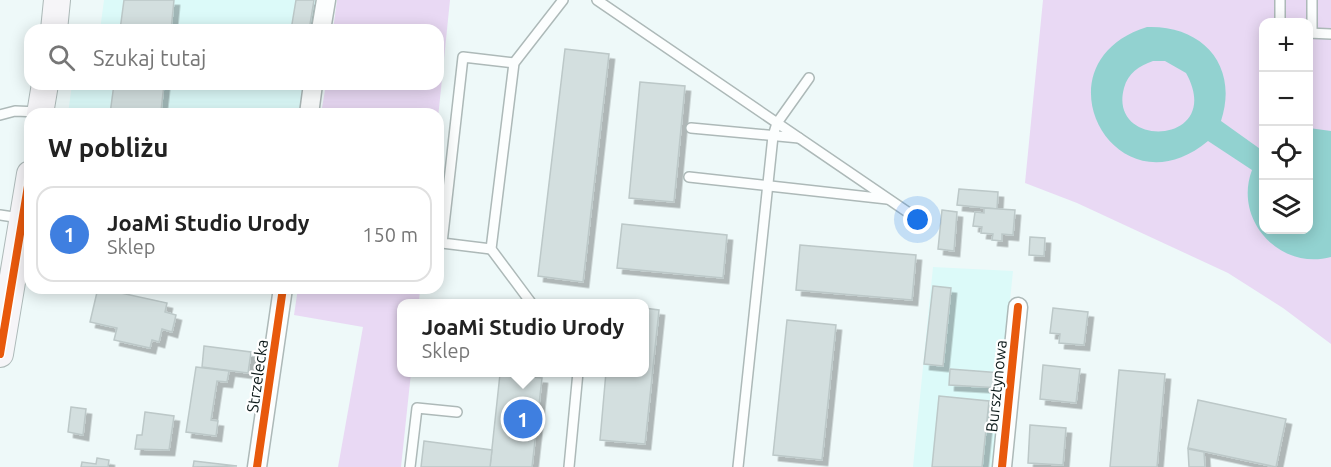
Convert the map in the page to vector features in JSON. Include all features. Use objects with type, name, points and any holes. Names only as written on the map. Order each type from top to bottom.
[{"type":"street","points":[[55,24],[57,0]]},
{"type":"street","points":[[322,24],[326,0]]},
{"type":"street","points":[[41,108],[44,90]]},
{"type":"street","points":[[310,108],[312,90]]},
{"type":"street","points":[[0,354],[11,217],[24,188]]},
{"type":"street","name":"Strzelecka","points":[[257,467],[282,294]]},
{"type":"street","name":"Bursztynowa","points":[[1002,467],[1018,308]]},
{"type":"lane","points":[[529,299],[491,249],[514,63],[563,0]]},
{"type":"lane","points":[[597,0],[909,213]]},
{"type":"lane","points":[[1280,0],[1281,18]]},
{"type":"lane","points":[[1311,18],[1312,0]]},
{"type":"lane","points":[[1313,33],[1331,34]]},
{"type":"lane","points":[[444,218],[463,57],[514,63]]},
{"type":"lane","points":[[738,467],[773,136],[777,123],[809,78]]},
{"type":"lane","points":[[0,115],[15,111],[24,112]]},
{"type":"lane","points":[[691,128],[801,139]]},
{"type":"lane","points":[[690,177],[769,188],[888,199]]},
{"type":"lane","points":[[444,243],[491,249]]},
{"type":"lane","points":[[569,467],[578,377]]},
{"type":"lane","points":[[410,467],[417,408],[457,412]]},
{"type":"shaded area","points":[[104,0],[318,0],[315,24],[101,24]]},
{"type":"shaded area","points":[[337,0],[450,0],[444,59],[444,24],[334,24]]},
{"type":"shaded area","points":[[1043,0],[1331,0],[1331,344],[1283,308],[1228,273],[1077,203],[1025,183]]},
{"type":"shaded area","points":[[71,90],[304,90],[302,108],[69,108]]},
{"type":"shaded area","points":[[325,90],[441,90],[439,108],[322,108]]},
{"type":"shaded area","points":[[933,267],[1013,271],[993,467],[913,467]]},
{"type":"shaded area","points":[[297,294],[420,294],[419,299],[397,299],[397,377],[411,377],[401,467],[338,467],[363,327],[294,315]]},
{"type":"water","points":[[1147,27],[1167,28],[1185,33],[1200,41],[1212,53],[1225,83],[1225,101],[1221,121],[1259,148],[1259,229],[1249,207],[1248,189],[1252,170],[1208,141],[1174,160],[1143,161],[1118,148],[1100,126],[1091,99],[1095,71],[1113,45]],"holes":[[[1153,61],[1165,61],[1186,73],[1194,97],[1191,115],[1179,126],[1164,131],[1147,130],[1132,122],[1123,108],[1124,88],[1131,74]]]},
{"type":"water","points":[[1313,129],[1331,131],[1331,257],[1312,259],[1294,256],[1279,249],[1262,234],[1313,234]]},
{"type":"building","points":[[124,0],[174,0],[172,24],[121,24]]},
{"type":"building","points":[[296,0],[314,0],[310,24],[292,24]]},
{"type":"building","points":[[565,49],[609,54],[583,282],[538,276]]},
{"type":"building","points":[[640,82],[685,86],[674,202],[629,198]]},
{"type":"building","points":[[113,90],[163,90],[161,108],[111,108]]},
{"type":"building","points":[[959,189],[998,192],[997,209],[957,205]]},
{"type":"building","points":[[984,208],[1015,210],[1013,235],[1002,234],[1002,241],[992,240],[993,234],[981,233],[982,227],[973,226],[975,212],[984,213]]},
{"type":"building","points":[[942,210],[957,212],[954,251],[938,249]]},
{"type":"building","points":[[622,224],[727,235],[723,278],[617,268]]},
{"type":"building","points":[[1030,237],[1045,238],[1044,256],[1029,255]]},
{"type":"building","points":[[800,245],[916,255],[912,300],[796,290]]},
{"type":"building","points":[[933,286],[951,288],[943,366],[924,364]]},
{"type":"building","points":[[97,294],[126,294],[167,303],[165,312],[176,315],[172,332],[162,329],[159,342],[152,340],[150,348],[114,340],[117,328],[90,322]]},
{"type":"building","points":[[1053,308],[1088,312],[1084,345],[1059,343],[1060,334],[1050,333]]},
{"type":"building","points":[[649,309],[659,310],[645,444],[600,440],[606,377],[649,377]]},
{"type":"building","points":[[787,320],[836,325],[822,460],[773,455]]},
{"type":"building","points":[[204,346],[251,352],[248,373],[202,367]]},
{"type":"building","points":[[1043,365],[1080,369],[1076,403],[1040,399]]},
{"type":"building","points":[[196,367],[229,371],[227,382],[217,381],[211,420],[218,421],[216,436],[186,432]]},
{"type":"building","points":[[950,369],[1002,373],[1001,388],[949,385]]},
{"type":"building","points":[[1119,370],[1165,374],[1157,467],[1110,467]]},
{"type":"building","points":[[500,377],[542,378],[532,467],[490,467]]},
{"type":"building","points":[[939,396],[989,401],[982,467],[932,467]]},
{"type":"building","points":[[1198,400],[1286,419],[1276,467],[1188,448]]},
{"type":"building","points":[[71,407],[86,409],[83,435],[68,432]]},
{"type":"building","points":[[145,412],[174,416],[169,450],[135,449],[137,435],[142,435]]},
{"type":"building","points":[[1030,425],[1066,428],[1063,465],[1028,463]]},
{"type":"building","points":[[424,441],[492,450],[490,467],[421,467]]},
{"type":"building","points":[[1188,449],[1204,452],[1205,467],[1189,467]]},
{"type":"building","points":[[97,458],[109,460],[108,467],[81,467],[82,462],[96,464]]},
{"type":"building","points":[[194,461],[237,466],[193,467]]},
{"type":"cycle path","points":[[0,354],[24,210]]},
{"type":"cycle path","points":[[257,467],[282,294]]},
{"type":"cycle path","points":[[1002,467],[1018,307]]},
{"type":"place","name":"JoaMi Studio Urody","points":[[523,419]]}]
